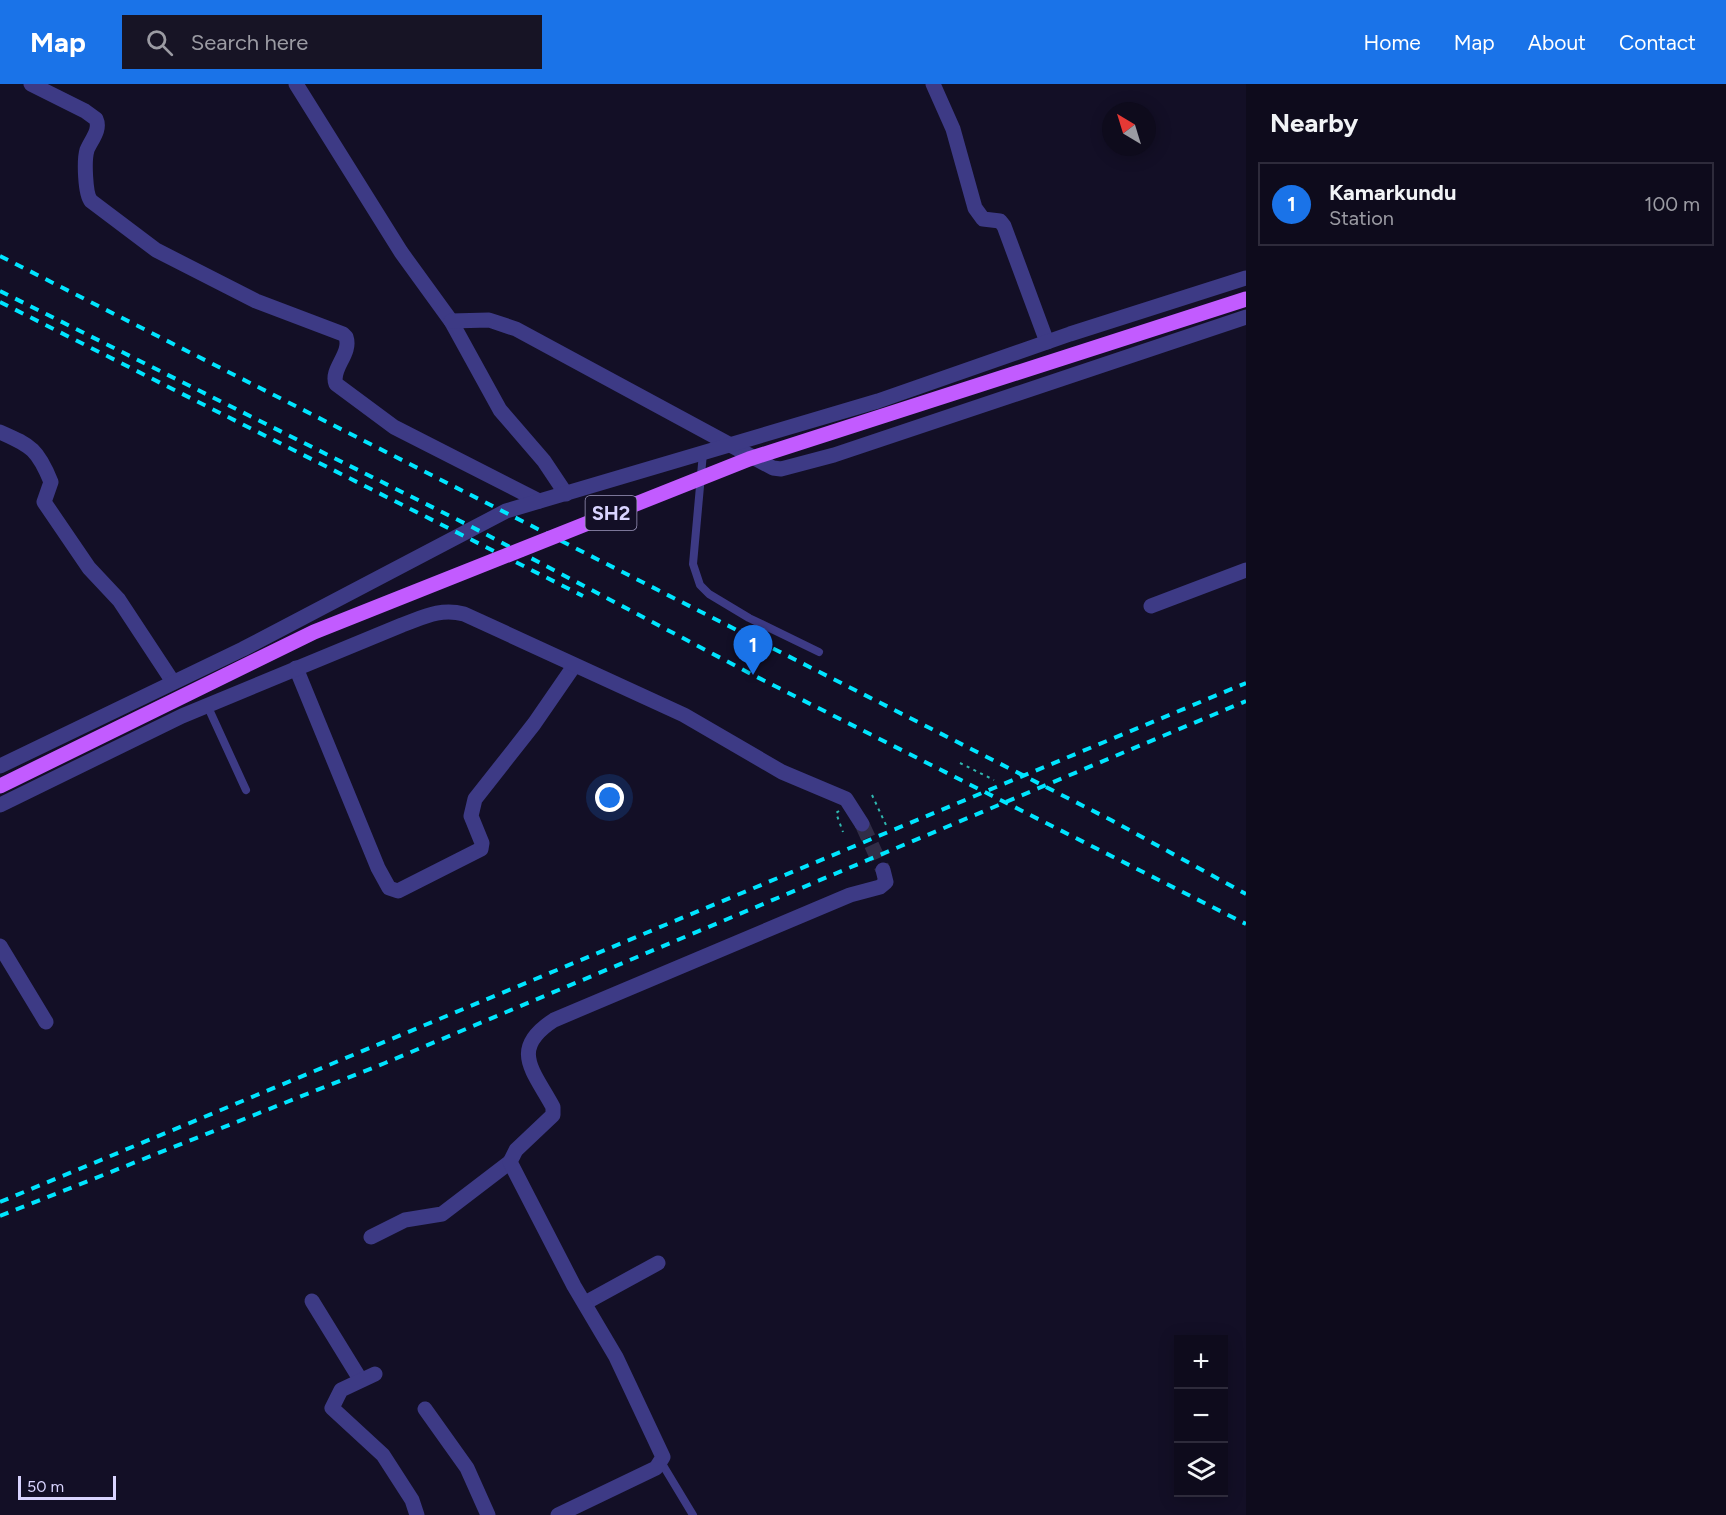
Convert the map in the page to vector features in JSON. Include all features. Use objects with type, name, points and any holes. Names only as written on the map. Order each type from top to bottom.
[{"type":"main road","name":"SH2","points":[[0,786],[314,632],[748,459],[1246,299]]},
{"type":"street","points":[[32,84],[86,111],[96,119],[98,129],[86,157],[85,190],[91,201],[156,250],[256,301],[343,334],[348,345],[334,377],[336,384],[394,427],[539,501]]},
{"type":"street","points":[[296,84],[401,252],[450,321],[500,410],[544,461],[566,494]]},
{"type":"street","points":[[933,84],[953,129],[975,208],[983,219],[1000,221],[1004,226],[1047,342]]},
{"type":"street","points":[[0,766],[243,649],[506,511],[878,401],[1047,342],[1246,278]]},
{"type":"street","points":[[450,321],[489,320],[516,329],[774,468],[791,469],[1246,317]]},
{"type":"street","points":[[0,432],[26,443],[39,455],[51,482],[44,502],[89,568],[119,600],[173,682]]},
{"type":"street","points":[[1151,606],[1246,570]]},
{"type":"street","points":[[0,805],[207,705],[435,612],[449,611],[464,614],[684,715],[782,772],[846,799],[862,824]]},
{"type":"street","points":[[296,668],[378,868],[389,888],[398,891],[481,849],[482,843],[471,816],[475,799],[534,724],[574,666]]},
{"type":"street","points":[[371,1237],[405,1220],[442,1214],[510,1162],[516,1150],[553,1114],[553,1107],[527,1053],[530,1041],[537,1031],[554,1020],[850,895],[880,887],[886,882],[883,870]]},
{"type":"street","points":[[0,946],[46,1022]]},
{"type":"street","points":[[510,1162],[574,1286],[616,1357],[661,1448],[661,1462],[656,1468],[558,1515]]},
{"type":"street","points":[[585,1304],[658,1263]]},
{"type":"street","points":[[312,1301],[360,1379]]},
{"type":"street","points":[[375,1374],[360,1379],[341,1390],[332,1403],[332,1408],[382,1455],[412,1500],[417,1515]]},
{"type":"street","points":[[425,1410],[467,1468],[488,1515]]},
{"type":"lane","points":[[703,453],[693,564],[700,585],[709,594],[749,618],[819,652]]},
{"type":"lane","points":[[207,705],[246,790]]},
{"type":"lane","points":[[661,1462],[693,1515]]},
{"type":"path","points":[[960,763],[994,780]]},
{"type":"path","points":[[872,795],[886,825]]},
{"type":"path","points":[[843,832],[836,813],[845,808]]},
{"type":"tunnel","points":[[862,824],[883,870]]},
{"type":"railway","points":[[0,256],[1111,820],[1246,894]]},
{"type":"railway","points":[[0,291],[472,527],[753,675],[1246,924]]},
{"type":"railway","points":[[0,302],[583,596]]},
{"type":"railway","points":[[0,1202],[1246,683]]},
{"type":"railway","points":[[0,1216],[385,1063],[1246,701]]},
{"type":"place","name":"Kamarkundu","points":[[753,675]]}]
